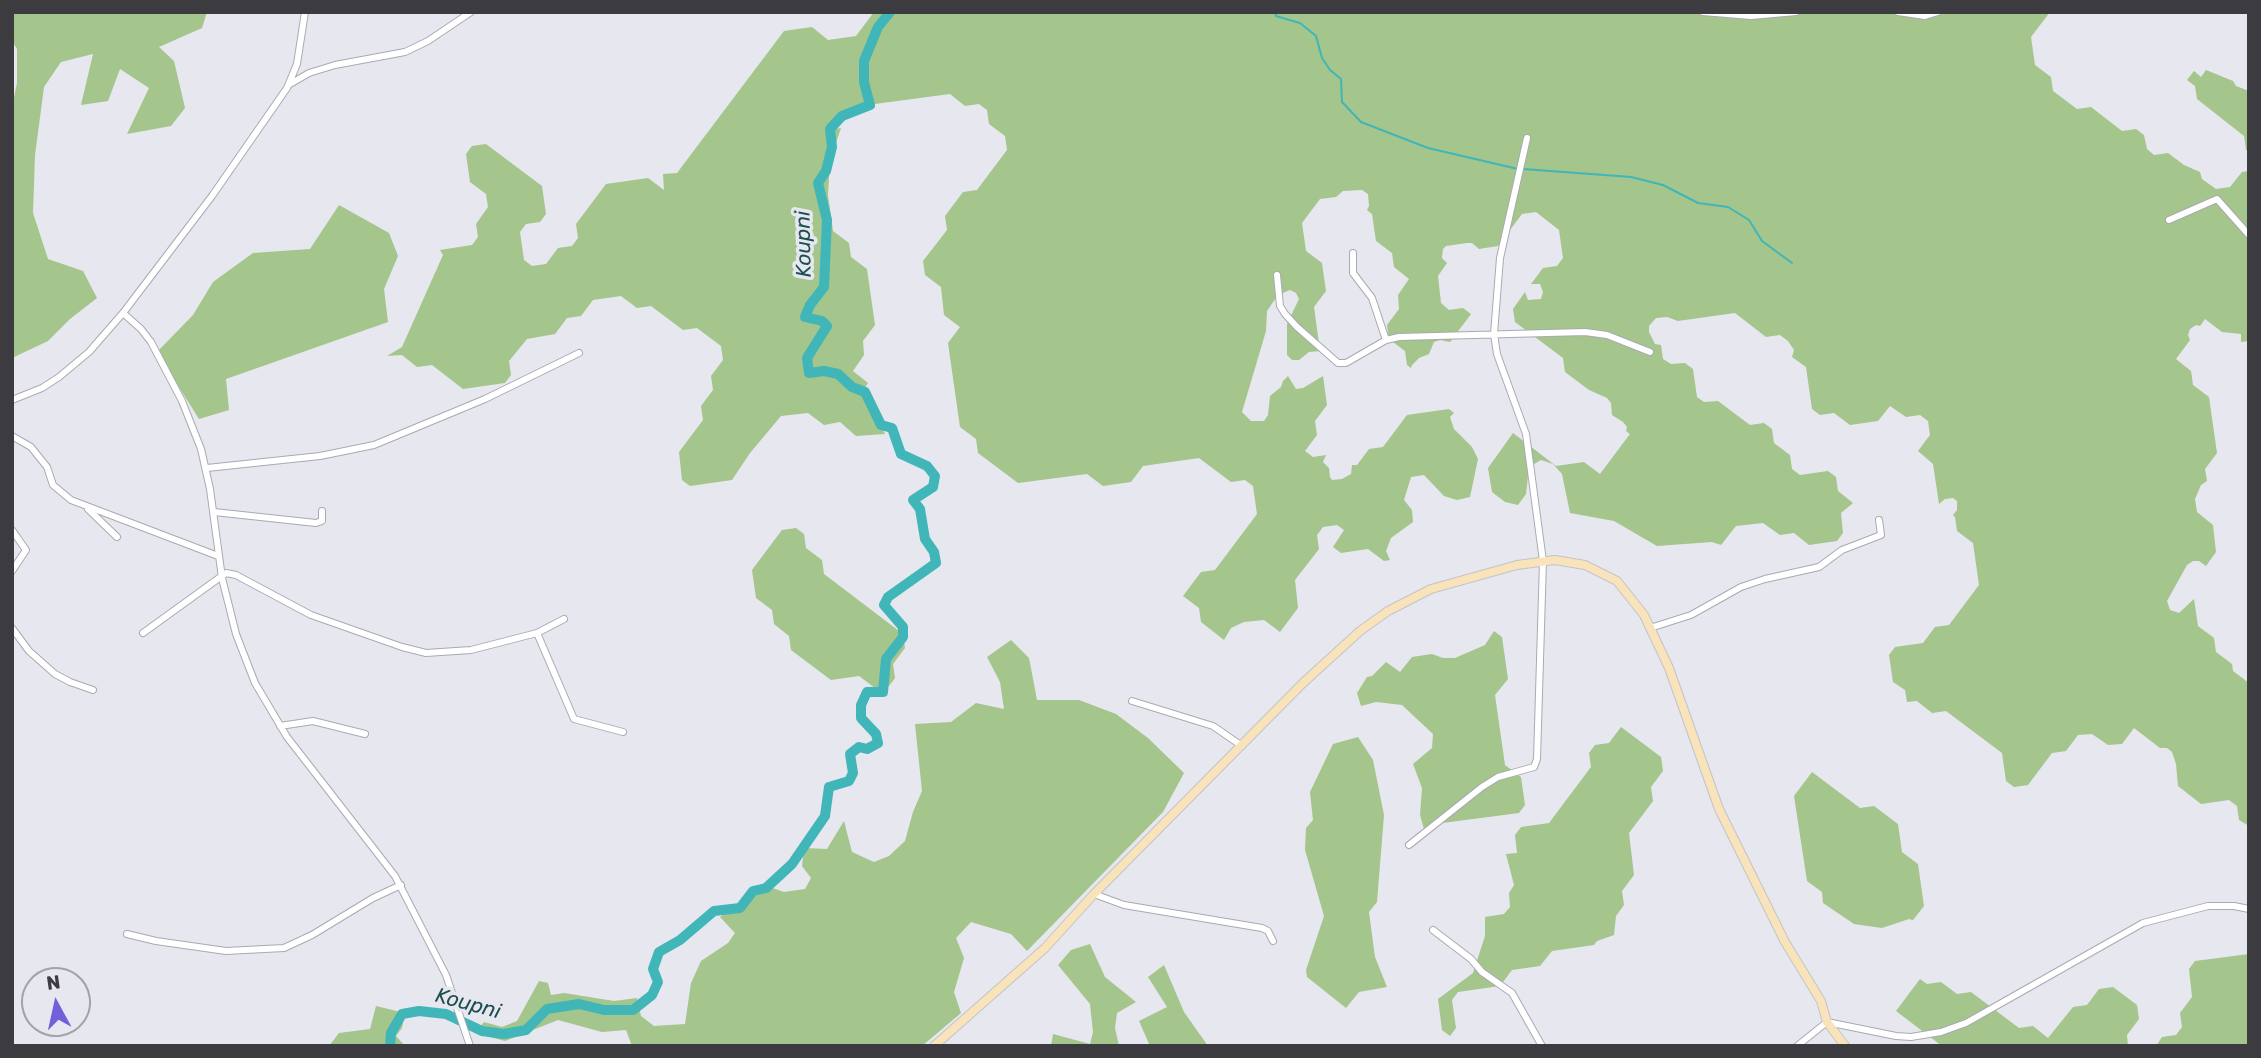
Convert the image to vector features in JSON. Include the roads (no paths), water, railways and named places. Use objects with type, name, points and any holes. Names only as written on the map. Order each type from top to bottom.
[{"type":"main road","points":[[934,1046],[1045,948],[1094,894],[1323,664],[1360,631],[1388,611],[1420,594],[1504,568],[1543,561],[1585,565],[1617,581],[1644,615],[1669,668],[1719,809],[1780,934],[1821,1002],[1827,1022],[1845,1046]]},
{"type":"street","points":[[287,88],[297,64],[305,12]]},
{"type":"street","points":[[12,400],[42,388],[89,352],[123,313],[212,196],[292,81],[335,65],[405,52],[428,41],[471,12]]},
{"type":"street","points":[[1703,12],[1751,16],[1796,12]]},
{"type":"street","points":[[1898,12],[1925,16],[1938,12]]},
{"type":"street","points":[[1409,845],[1482,787],[1498,777],[1534,767],[1537,759],[1543,561],[1526,434],[1501,365],[1494,334],[1500,258],[1527,138]]},
{"type":"street","points":[[2169,220],[2217,199],[2249,235]]},
{"type":"street","points":[[1353,253],[1353,273],[1371,299],[1386,340]]},
{"type":"street","points":[[1277,275],[1280,306],[1285,314],[1338,363],[1346,363],[1386,340],[1399,337],[1585,332],[1607,335],[1650,352]]},
{"type":"street","points":[[123,313],[141,328],[170,376],[207,468],[222,575],[236,634],[255,683],[280,726],[382,856],[401,885],[446,975],[470,1046]]},
{"type":"street","points":[[207,468],[320,456],[374,445],[485,399],[579,354]]},
{"type":"street","points":[[12,436],[31,447],[44,461],[53,485],[59,491],[86,507],[117,537]]},
{"type":"street","points":[[86,507],[115,515],[218,556]]},
{"type":"street","points":[[214,512],[316,523],[322,521],[321,512]]},
{"type":"street","points":[[1650,628],[1691,615],[1741,587],[1819,567],[1842,550],[1881,535],[1879,520]]},
{"type":"street","points":[[12,530],[26,550],[12,571]]},
{"type":"street","points":[[143,634],[222,575],[230,573],[323,619],[426,653],[471,650],[537,633],[564,619]]},
{"type":"street","points":[[12,628],[29,651],[55,674],[93,690]]},
{"type":"street","points":[[537,633],[574,719],[623,732]]},
{"type":"street","points":[[1132,701],[1213,726],[1242,746]]},
{"type":"street","points":[[280,726],[313,721],[365,734]]},
{"type":"street","points":[[127,934],[226,951],[284,948],[401,885]]},
{"type":"street","points":[[1094,894],[1124,905],[1262,928],[1268,931],[1273,941]]},
{"type":"street","points":[[1797,1046],[1827,1022],[1896,1036],[1911,1037],[1941,1032],[1966,1023],[2143,923],[2207,906],[2249,909]]},
{"type":"street","points":[[1433,930],[1471,959],[1482,972],[1512,993],[1542,1046]]},
{"type":"waterway","name":"Koupni","points":[[390,1046],[391,1033],[402,1014],[419,1011],[446,1014],[482,1031],[504,1034],[526,1030],[547,1009],[579,1004],[604,1010],[633,1010],[652,995],[658,982],[653,969],[659,952],[680,940],[714,911],[740,908],[753,891],[766,888],[792,864],[825,816],[829,787],[849,781],[853,773],[850,754],[859,747],[867,749],[878,743],[876,734],[861,718],[861,705],[867,692],[883,692],[886,659],[903,637],[903,627],[884,605],[888,597],[936,563],[934,552],[925,539],[920,509],[913,500],[933,487],[935,476],[927,466],[901,454],[892,428],[881,425],[865,392],[852,387],[838,374],[824,371],[809,373],[807,358],[827,326],[822,321],[805,317],[810,305],[824,287],[827,220],[818,183],[826,171],[832,147],[830,129],[842,116],[870,105],[864,82],[864,61],[878,27],[890,12]]},
{"type":"waterway","points":[[1275,12],[1276,16],[1300,23],[1316,36],[1322,58],[1330,70],[1341,79],[1342,102],[1361,122],[1428,148],[1518,169]]},
{"type":"waterway","points":[[1523,169],[1631,177],[1663,185],[1698,203],[1728,207],[1749,220],[1762,241],[1792,263]]}]
